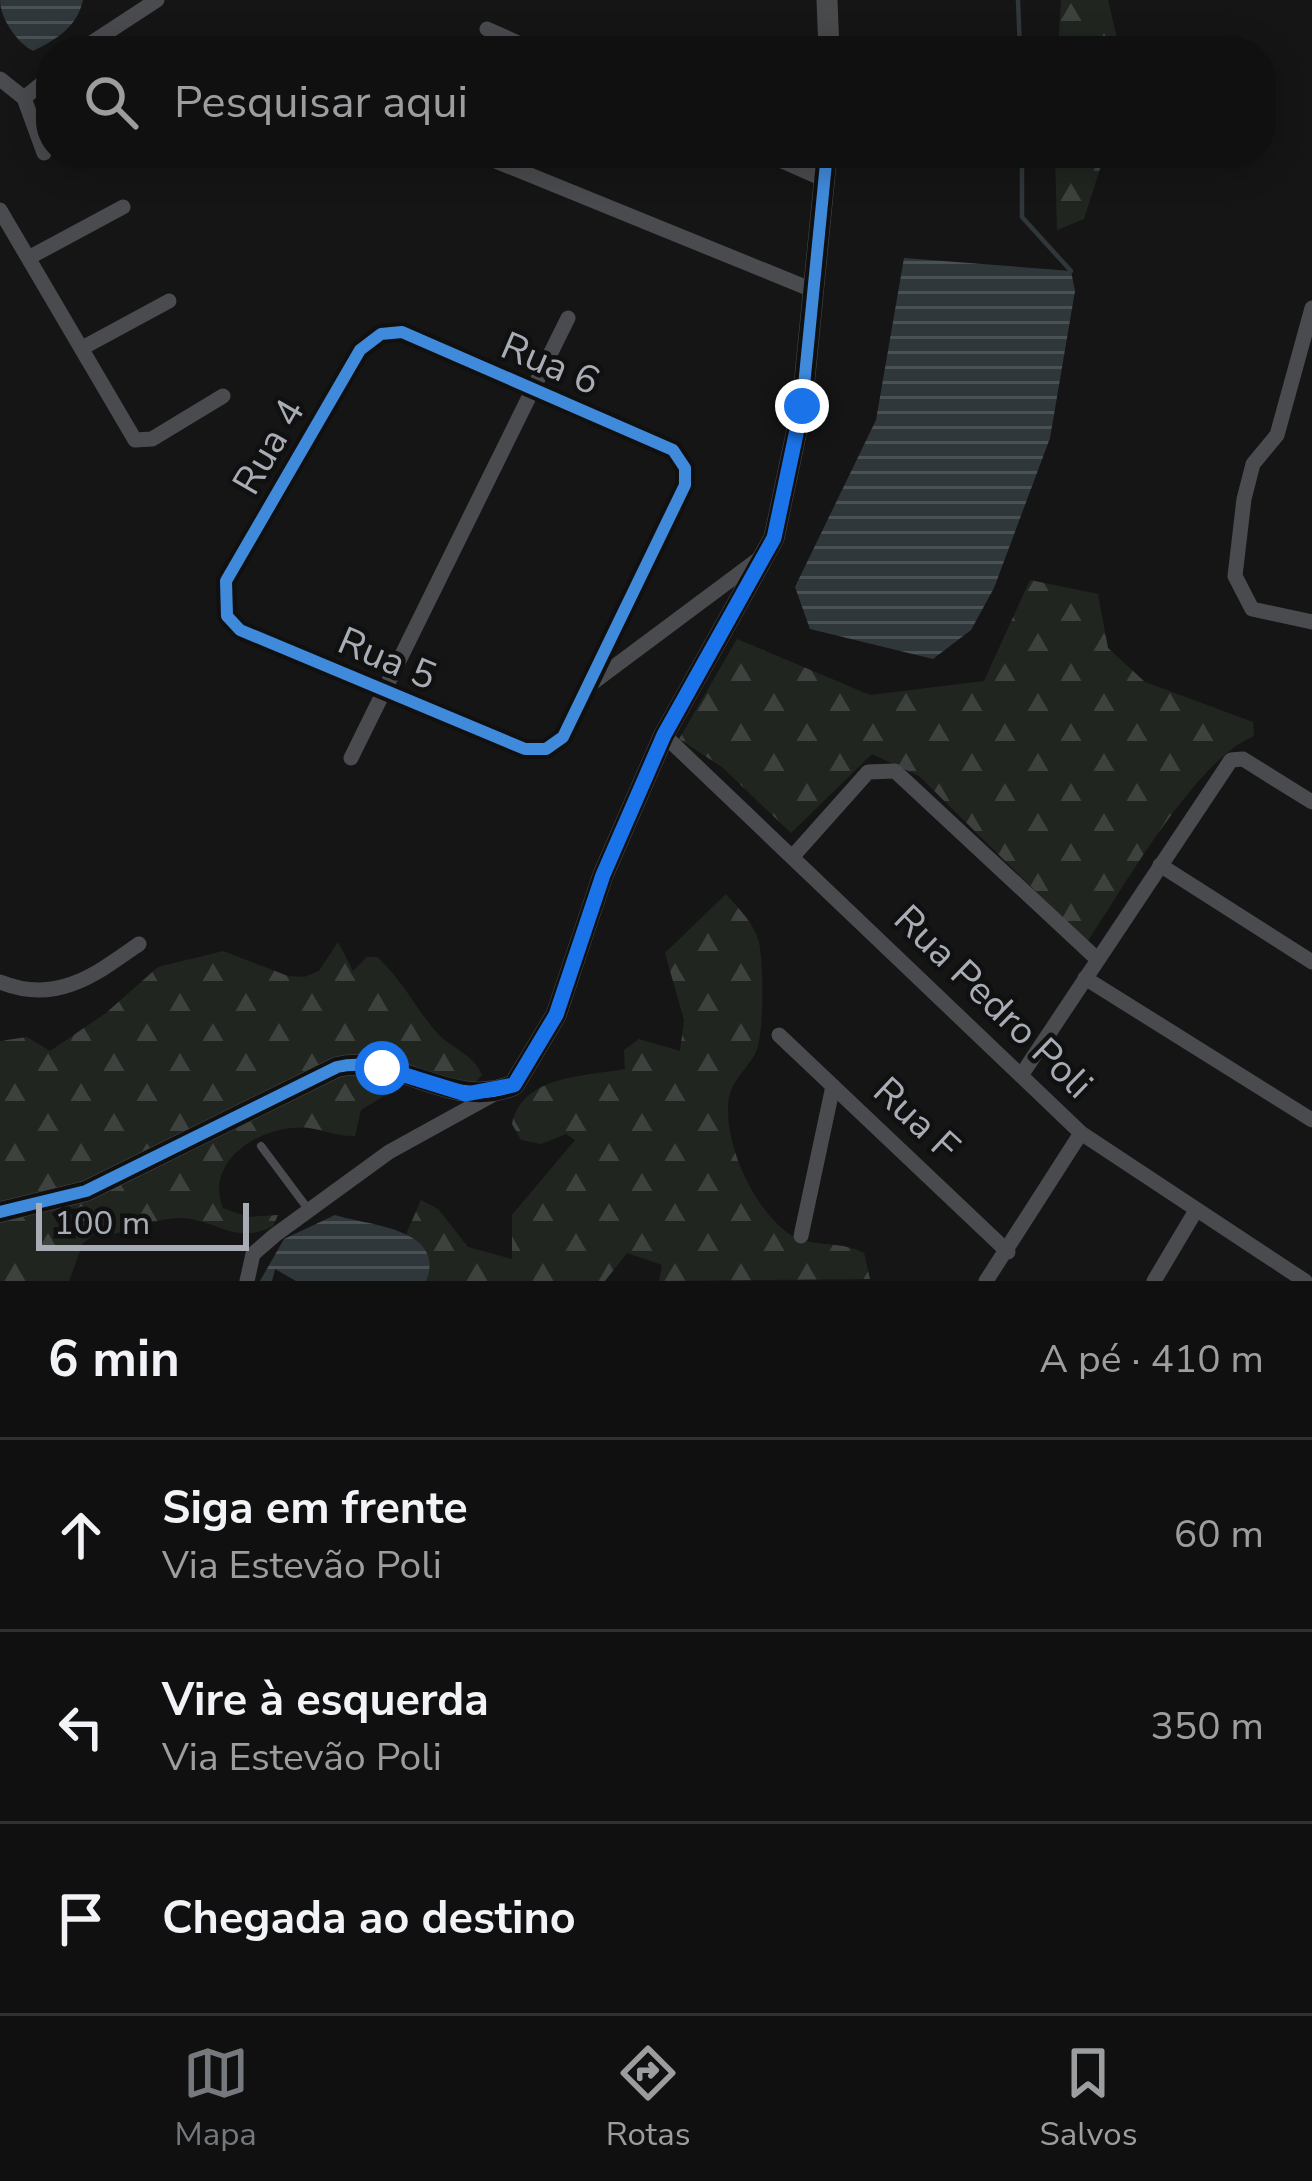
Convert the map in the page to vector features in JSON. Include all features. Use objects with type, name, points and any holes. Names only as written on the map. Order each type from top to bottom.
[{"type":"main road","points":[[826,0],[828,36]]},
{"type":"main road","points":[[0,1212],[86,1191],[355,1063],[466,1094],[514,1085],[556,1015],[603,875],[664,735],[766,553],[790,481],[825,168]]},
{"type":"street","points":[[102,36],[157,0]]},
{"type":"street","points":[[487,29],[503,36]]},
{"type":"street","points":[[0,79],[24,98],[36,131]]},
{"type":"street","points":[[24,98],[36,88]]},
{"type":"street","points":[[513,168],[815,291]]},
{"type":"street","points":[[798,168],[825,180]]},
{"type":"street","points":[[30,257],[123,207]]},
{"type":"street","points":[[0,210],[135,440],[152,439],[223,396]]},
{"type":"street","points":[[83,347],[170,302]]},
{"type":"street","points":[[1312,308],[1306,348],[1277,435],[1253,464],[1235,575],[1252,609],[1312,622]]},
{"type":"street","points":[[351,758],[568,318]]},
{"type":"street","name":"Rua 6","points":[[381,334],[402,332],[674,450],[685,468],[685,484],[615,624]]},
{"type":"street","name":"Rua 4","points":[[224,599],[226,581],[360,350],[381,334]]},
{"type":"street","points":[[587,688],[766,553]]},
{"type":"street","name":"Rua 5","points":[[224,599],[227,616],[240,630],[525,749],[546,749],[563,737],[587,688]]},
{"type":"street","points":[[615,624],[629,656]]},
{"type":"street","points":[[587,688],[615,624]]},
{"type":"street","name":"Rua Pedro Poli","points":[[664,735],[1081,1133],[1305,1281]]},
{"type":"street","points":[[1022,1074],[1231,760],[1243,759],[1312,802]]},
{"type":"street","points":[[794,856],[868,772],[895,771],[1097,959]]},
{"type":"street","points":[[1160,865],[1312,962]]},
{"type":"street","points":[[0,982],[33,991],[68,988],[139,944]]},
{"type":"street","points":[[1085,978],[1312,1120]]},
{"type":"street","name":"Rua F","points":[[779,1035],[1008,1252]]},
{"type":"street","points":[[801,1236],[833,1086]]},
{"type":"street","points":[[247,1281],[253,1254],[309,1210],[389,1152],[500,1091]]},
{"type":"street","points":[[986,1281],[1081,1133]]},
{"type":"street","points":[[1154,1281],[1196,1212]]},
{"type":"lane","points":[[261,1146],[309,1210]]},
{"type":"green space","points":[[1061,0],[1108,0],[1116,36],[1059,36]]},
{"type":"green space","points":[[1055,168],[1100,168],[1084,219],[1057,230]]},
{"type":"green space","points":[[1030,580],[1098,594],[1108,648],[1145,682],[1253,722],[1254,736],[1231,749],[1185,797],[1087,942],[919,776],[872,754],[791,833],[722,767],[679,739],[737,639],[870,695],[984,681]]},
{"type":"green space","points":[[726,894],[752,926],[761,961],[759,1040],[729,1097],[730,1132],[742,1170],[761,1205],[785,1231],[864,1253],[870,1279],[659,1281],[662,1265],[627,1253],[605,1281],[407,1281],[407,1232],[421,1200],[438,1209],[468,1247],[512,1259],[512,1215],[575,1140],[566,1134],[541,1144],[521,1140],[512,1124],[518,1108],[528,1096],[556,1081],[625,1069],[624,1050],[639,1039],[680,1051],[684,1020],[665,953]]},
{"type":"green space","points":[[338,942],[353,971],[367,957],[377,957],[439,1035],[474,1062],[482,1075],[469,1089],[359,1068],[381,1081],[387,1094],[361,1110],[355,1136],[291,1128],[256,1138],[229,1160],[219,1191],[223,1208],[248,1217],[278,1215],[273,1226],[237,1233],[193,1219],[168,1219],[95,1234],[83,1243],[69,1281],[0,1281],[0,1041],[27,1037],[50,1051],[106,1013],[158,967],[223,951],[288,976],[304,977],[319,971]]},
{"type":"shaded area","points":[[0,0],[83,0],[65,31],[58,36],[36,36],[33,51],[10,29]]},
{"type":"shaded area","points":[[904,258],[1071,271],[1075,291],[1050,438],[994,588],[971,630],[933,659],[810,629],[795,587],[876,420]]},
{"type":"shaded area","points":[[335,1215],[414,1239],[425,1249],[430,1263],[426,1281],[296,1281],[275,1269],[272,1281],[260,1281],[284,1239]]},
{"type":"waterway","points":[[1018,0],[1019,36]]},
{"type":"waterway","points":[[1022,168],[1022,217],[1071,271]]},
{"type":"cycle path","points":[[0,1212],[86,1191],[337,1067],[382,1068],[469,1092],[514,1085],[556,1015],[603,875],[664,735],[774,538],[802,406],[826,168]]},
{"type":"cycle path","points":[[402,332],[673,450],[685,468],[685,485],[563,737],[546,749],[525,749],[240,630],[227,616],[226,581],[360,350],[381,334],[402,332]]},
{"type":"route","points":[[382,1068],[466,1094],[514,1085],[556,1015],[603,875],[664,735],[774,538],[790,481],[802,406]]}]
